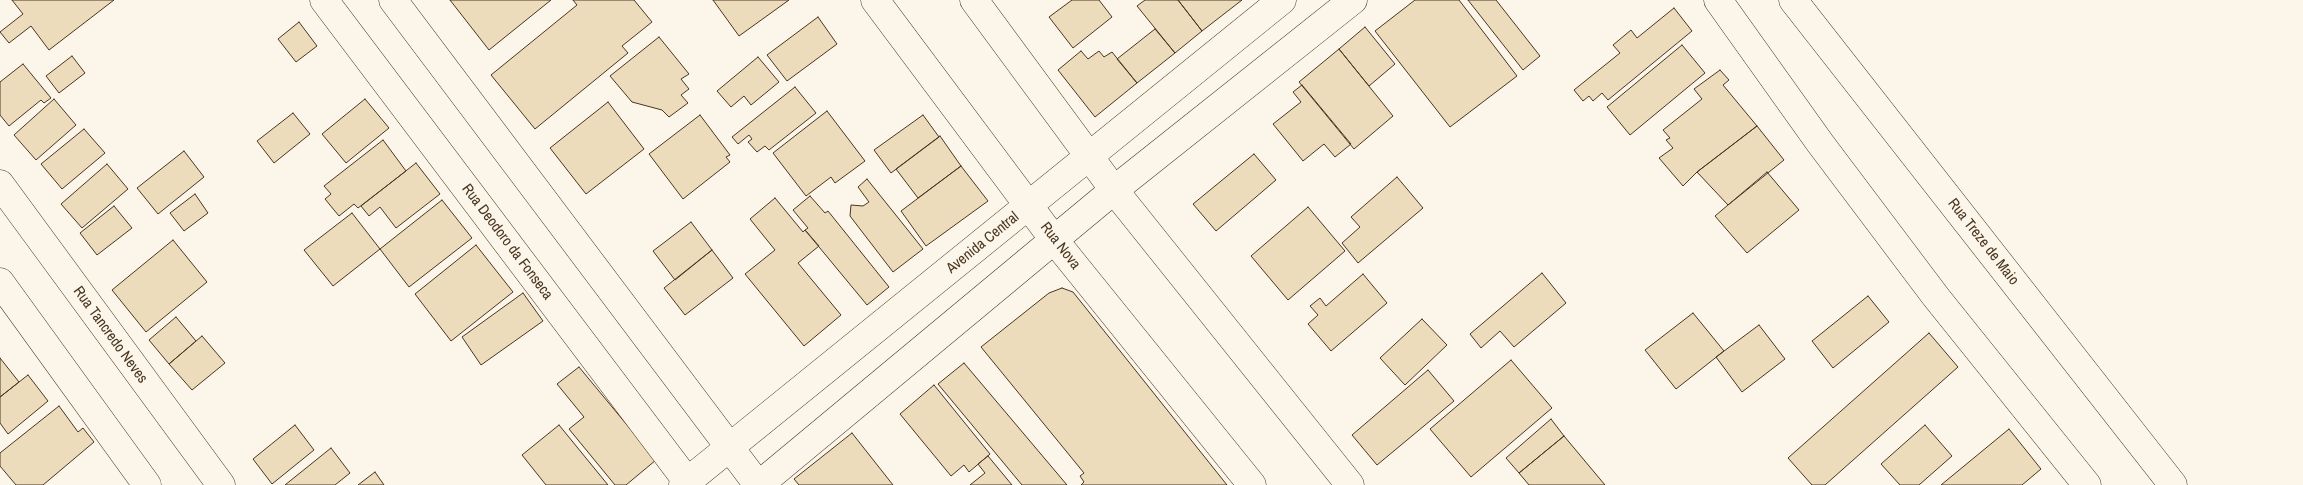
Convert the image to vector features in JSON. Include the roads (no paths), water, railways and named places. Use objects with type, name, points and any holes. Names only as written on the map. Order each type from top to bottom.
[{"type":"street","name":"Rua Deodoro da Fonseca","points":[[324,0],[687,484]]},
{"type":"street","points":[[393,0],[759,485],[1055,241],[1114,190],[1353,0]]},
{"type":"street","name":"Rua Nova","points":[[875,0],[1055,241],[1252,485]]},
{"type":"street","points":[[974,0],[1114,190],[1350,485]]},
{"type":"street","name":"Avenida Central","points":[[687,484],[729,446],[1029,207],[1282,0]]},
{"type":"street","points":[[1718,0],[1820,142],[1930,289],[2087,485]]},
{"type":"street","name":"Rua Treze de Maio","points":[[1793,0],[2173,485]]},
{"type":"street","name":"Rua Tancredo Neves","points":[[0,184],[221,485]]},
{"type":"street","points":[[0,282],[147,485]]}]
